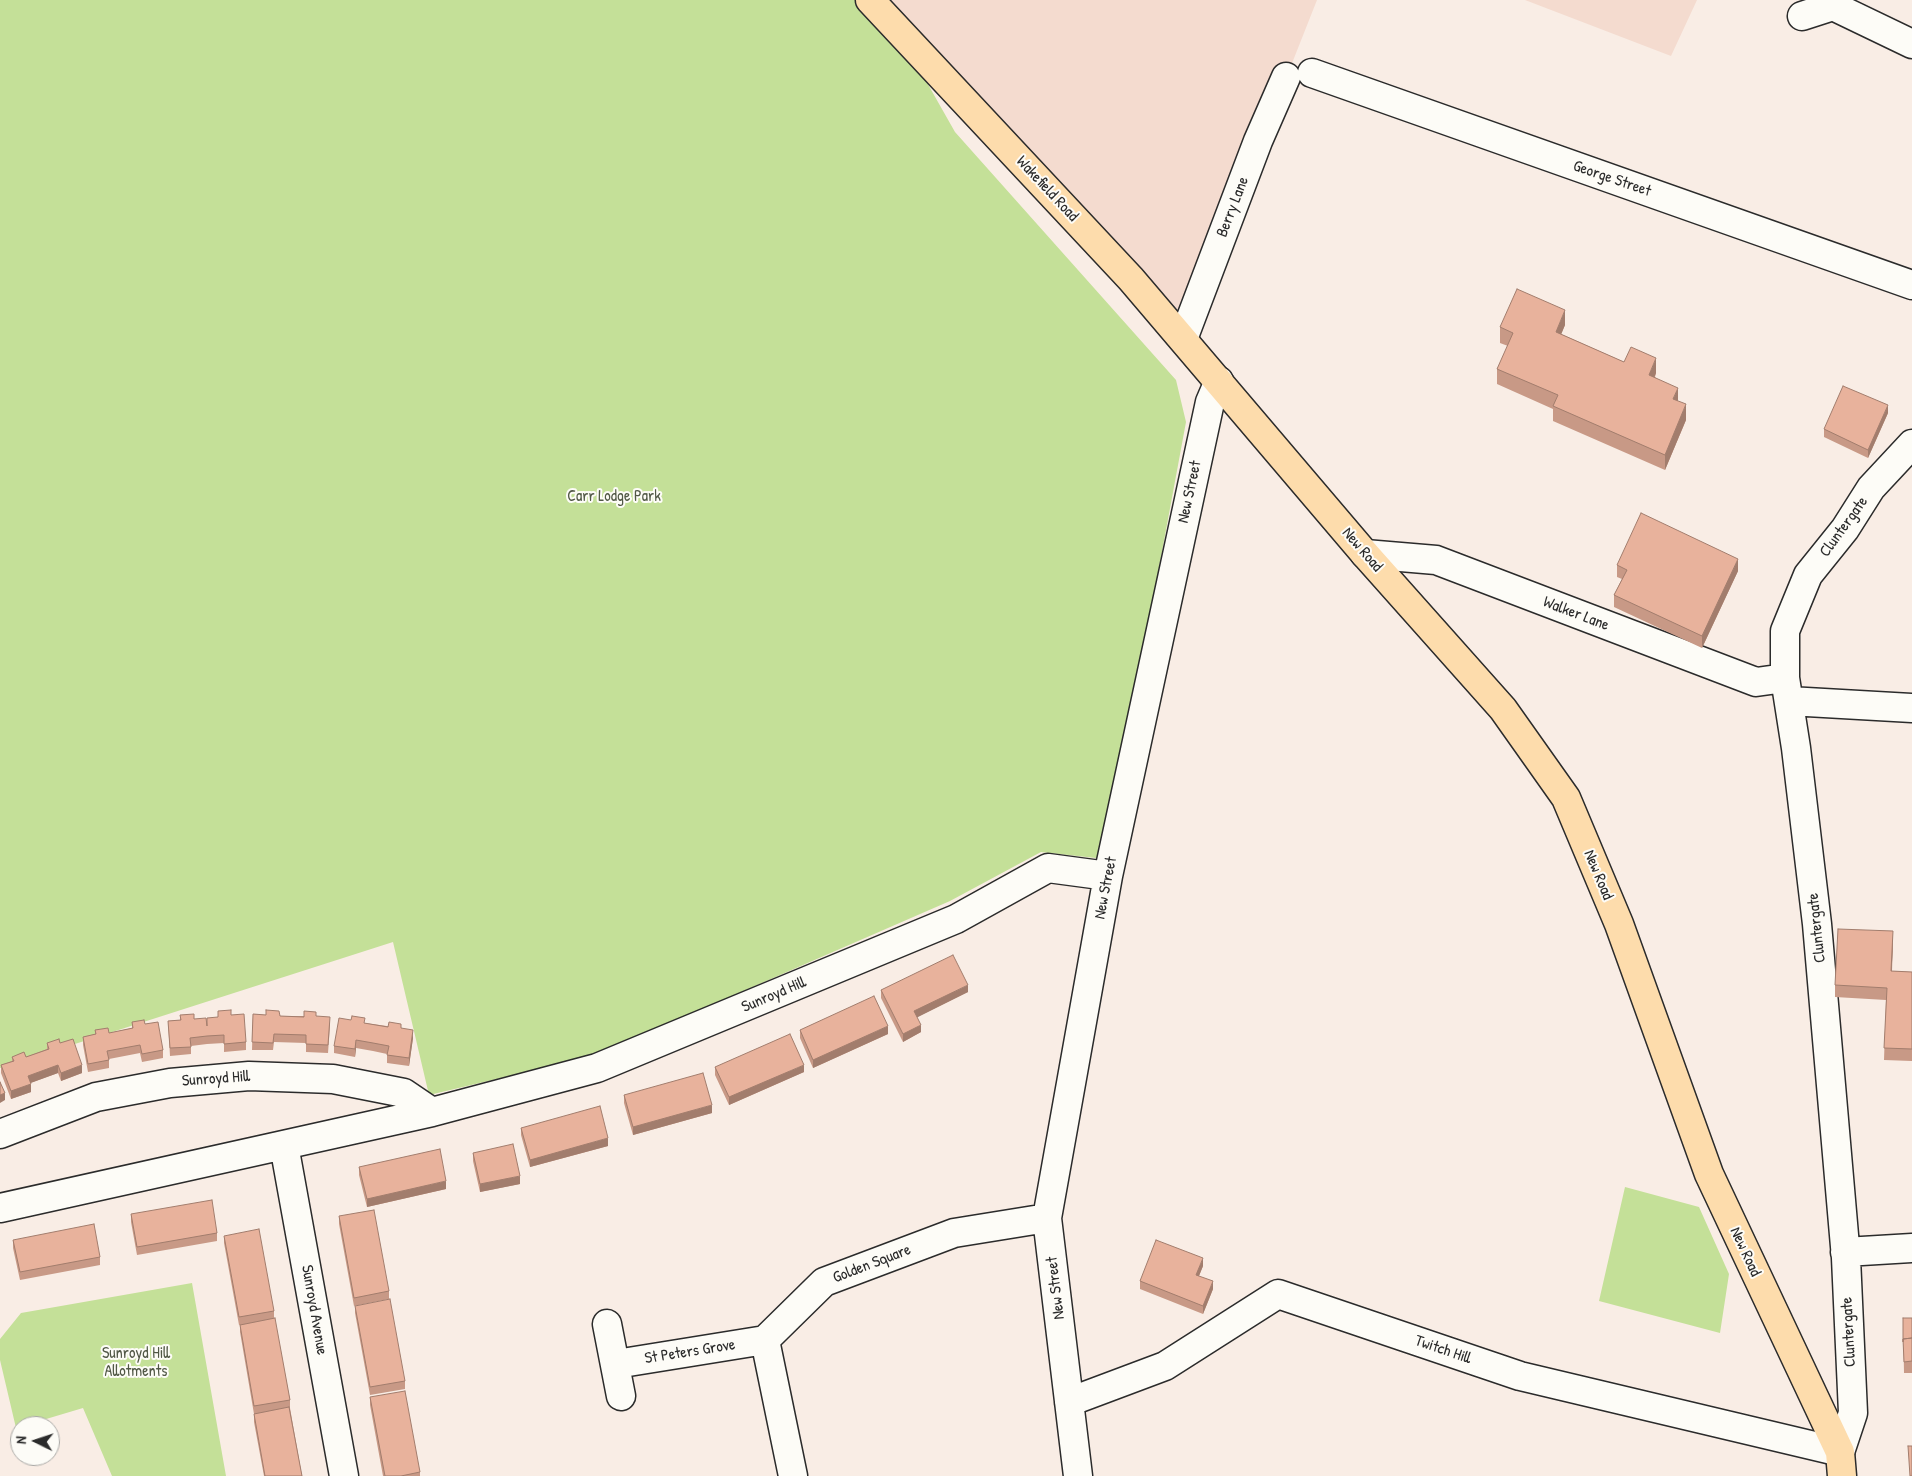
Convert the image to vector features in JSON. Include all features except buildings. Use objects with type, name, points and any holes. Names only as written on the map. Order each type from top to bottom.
[{"type":"main road","name":"Wakefield Road","points":[[870,0],[1131,280],[1219,381]]},
{"type":"main road","name":"New Road","points":[[1219,381],[1365,554],[1504,709],[1566,798],[1619,924],[1709,1174],[1841,1464]]},
{"type":"street","points":[[1802,16],[1834,3],[1912,44]]},
{"type":"street","name":"Berry Lane","points":[[1183,339],[1258,141],[1299,75]]},
{"type":"street","name":"George Street","points":[[1299,75],[1912,285]]},
{"type":"street","name":"New Street","points":[[1078,1476],[1047,1218],[1108,876],[1210,402],[1219,381]]},
{"type":"street","name":"Cluntergate","points":[[1841,1464],[1853,1412],[1845,1252],[1817,924],[1787,690],[1785,631],[1808,575],[1845,529],[1871,488],[1912,444]]},
{"type":"street","name":"Walker Lane","points":[[1365,554],[1436,560],[1756,682],[1787,690],[1912,708]]},
{"type":"street","name":"Sunroyd Hill","points":[[0,1208],[432,1112],[597,1068],[956,919],[1048,868],[1108,876]]},
{"type":"street","name":"Sunroyd Hill","points":[[0,1134],[96,1097],[170,1083],[250,1076],[342,1080],[404,1093],[432,1112]]},
{"type":"street","name":"Sunroyd Avenue","points":[[284,1145],[344,1476]]},
{"type":"street","name":"Golden Square","points":[[765,1340],[824,1282],[954,1233],[1047,1218]]},
{"type":"street","points":[[1845,1252],[1912,1248]]},
{"type":"street","name":"Twitch Hill","points":[[1069,1402],[1165,1366],[1278,1294],[1520,1376],[1841,1464]]},
{"type":"street","points":[[607,1324],[622,1396]]},
{"type":"street","points":[[765,1340],[793,1476]]},
{"type":"street","name":"St Peters Grove","points":[[616,1364],[765,1340]]},
{"type":"shaded area","points":[[870,0],[1317,0],[1183,339]]},
{"type":"shaded area","points":[[1525,0],[1697,0],[1671,56]]},
{"type":"green space","name":"Carr Lodge Park","points":[[0,0],[870,0],[896,28],[955,132],[1176,380],[1186,422],[1105,859],[1041,852],[950,901],[594,1056],[429,1095],[393,942],[0,1068]]},
{"type":"green space","points":[[1625,1187],[1699,1207],[1729,1274],[1720,1333],[1599,1301]]},
{"type":"green space","name":"Sunroyd Hill Allotments","points":[[192,1283],[226,1476],[112,1476],[83,1408],[56,1416],[13,1416],[0,1360],[0,1339],[21,1313]]}]
